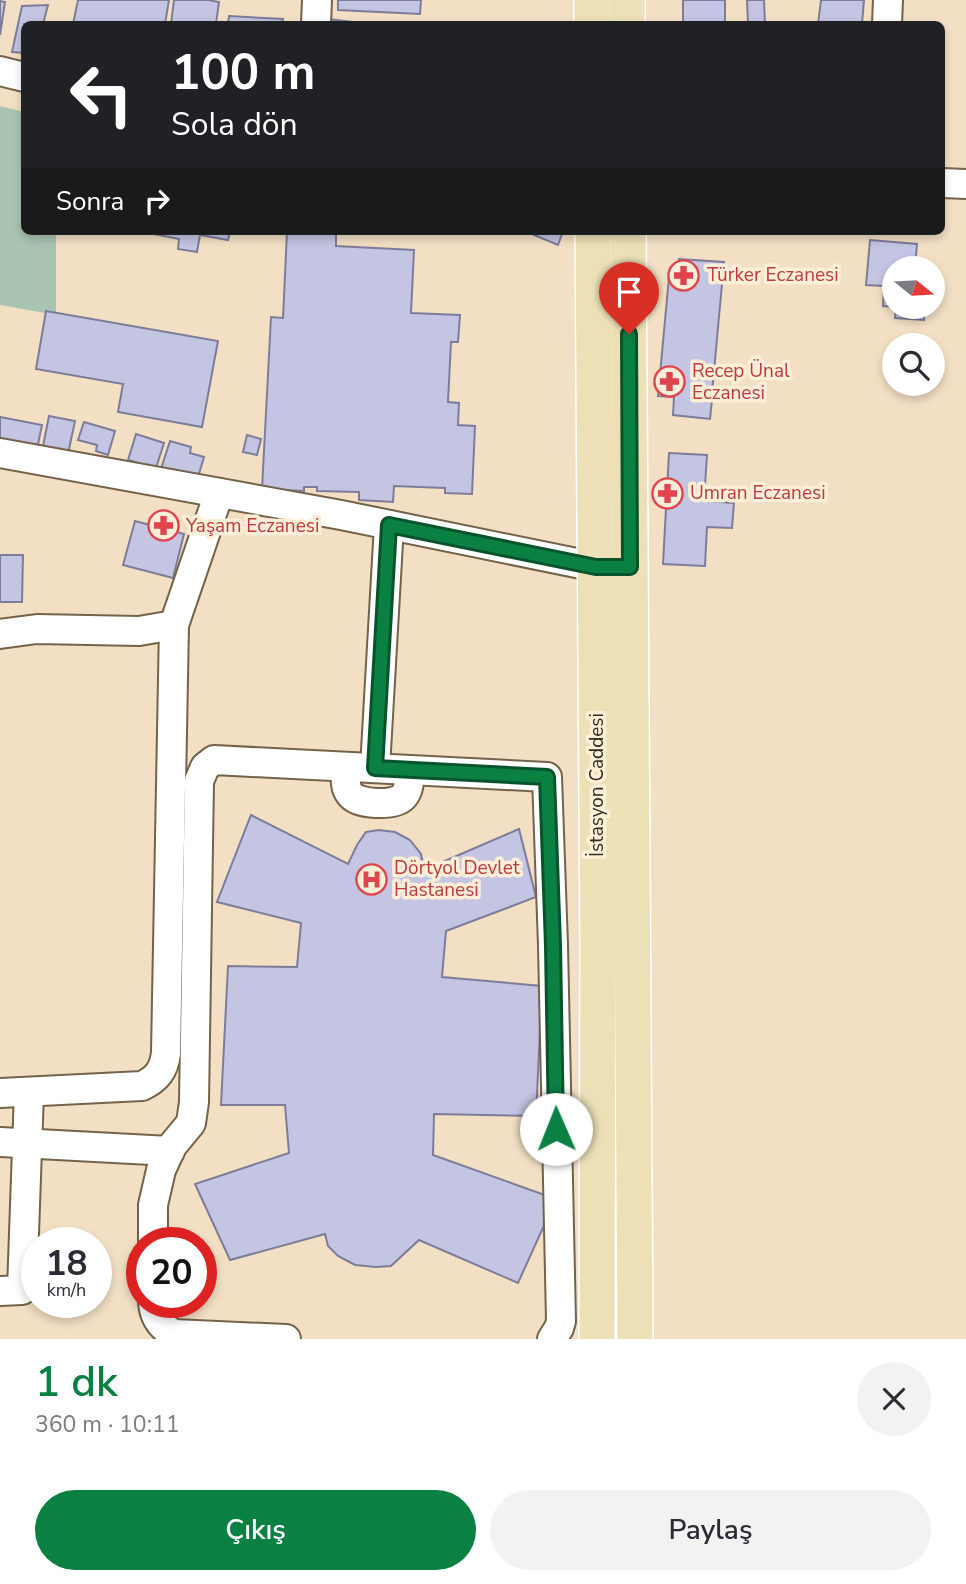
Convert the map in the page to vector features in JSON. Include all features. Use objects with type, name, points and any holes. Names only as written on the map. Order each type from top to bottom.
[{"type":"main road","points":[[592,0],[592,21]]},
{"type":"main road","points":[[627,0],[627,21]]},
{"type":"main road","name":"İstasyon Caddesi","points":[[593,235],[598,932],[597,1339]]},
{"type":"main road","name":"İstasyon Caddesi","points":[[628,235],[635,1339]]},
{"type":"street","points":[[316,21],[317,0]]},
{"type":"street","points":[[887,21],[888,0]]},
{"type":"street","points":[[0,71],[21,76]]},
{"type":"street","points":[[945,183],[966,184]]},
{"type":"street","points":[[0,453],[389,525],[596,567],[630,567]]},
{"type":"street","points":[[0,1093],[142,1086],[158,1075],[165,1061],[174,625],[219,493]]},
{"type":"street","points":[[375,768],[389,525]]},
{"type":"street","points":[[0,634],[37,629],[139,631],[174,625]]},
{"type":"street","points":[[153,1227],[153,1205],[161,1170],[170,1150],[191,1123],[194,1102],[199,781],[205,767],[214,760],[547,777],[561,1321],[552,1339]]},
{"type":"street","points":[[346,767],[348,792],[365,803],[397,802],[407,790],[409,770]]},
{"type":"street","points":[[0,1291],[22,1290],[14,1143],[29,1092]]},
{"type":"street","points":[[14,1143],[170,1150]]},
{"type":"street","points":[[156,1318],[166,1330],[174,1334],[286,1339]]},
{"type":"green space","points":[[0,106],[21,111],[21,235],[56,235],[56,315],[0,305]]},
{"type":"building","points":[[78,0],[169,0],[166,21],[74,21]]},
{"type":"building","points":[[174,0],[219,2],[216,21],[171,21]]},
{"type":"building","points":[[338,0],[421,0],[420,14],[338,10]]},
{"type":"building","points":[[683,0],[725,0],[725,21],[683,21]]},
{"type":"building","points":[[747,0],[764,0],[765,21],[748,21]]},
{"type":"building","points":[[821,0],[864,0],[862,21],[818,21]]},
{"type":"building","points":[[0,1],[5,2],[0,35]]},
{"type":"building","points":[[48,5],[44,21],[21,21],[21,53],[12,52],[22,6]]},
{"type":"building","points":[[229,16],[283,19],[283,21],[228,21]]},
{"type":"building","points":[[159,235],[200,235],[197,252],[178,249],[179,239]]},
{"type":"building","points":[[200,235],[229,235],[228,240]]},
{"type":"building","points":[[287,235],[336,235],[336,246],[414,250],[411,313],[460,315],[458,342],[451,342],[448,402],[459,403],[458,425],[475,426],[472,494],[445,493],[445,488],[394,486],[393,502],[359,500],[359,492],[317,491],[317,487],[304,487],[304,491],[262,489],[271,317],[283,318]]},
{"type":"building","points":[[534,235],[562,235],[558,245]]},
{"type":"building","points":[[870,240],[917,244],[916,256],[882,256],[882,286],[866,285]]},
{"type":"building","points":[[679,259],[724,262],[712,393],[724,394],[723,401],[712,400],[710,419],[673,415],[674,397],[658,396],[669,277],[677,277]]},
{"type":"building","points":[[46,311],[218,341],[202,427],[118,412],[123,384],[36,369]]},
{"type":"building","points":[[49,416],[75,421],[68,454],[42,451]]},
{"type":"building","points":[[0,417],[42,425],[37,449],[0,442]]},
{"type":"building","points":[[84,422],[115,431],[108,455],[96,451],[97,445],[78,440]]},
{"type":"building","points":[[136,434],[164,443],[156,468],[128,460]]},
{"type":"building","points":[[247,435],[261,439],[257,455],[243,452]]},
{"type":"building","points":[[170,441],[191,447],[190,453],[204,457],[196,484],[159,475]]},
{"type":"building","points":[[669,453],[707,455],[704,501],[734,503],[732,528],[707,527],[705,566],[663,564]]},
{"type":"building","points":[[135,521],[184,534],[173,578],[123,565]]},
{"type":"building","points":[[0,555],[23,555],[22,602],[0,602]]},
{"type":"building","points":[[251,815],[348,864],[366,832],[395,832],[410,840],[421,854],[424,870],[519,829],[536,897],[446,931],[442,977],[542,986],[536,1116],[434,1114],[433,1155],[556,1199],[518,1283],[419,1240],[391,1266],[355,1265],[338,1256],[328,1246],[325,1234],[230,1260],[195,1184],[289,1153],[285,1105],[221,1105],[228,966],[297,967],[301,923],[217,902]]},
{"type":"place","name":"Türker Eczanesi","points":[[684,275]]},
{"type":"place","name":"Recep Ünal Eczanesi","points":[[669,382]]},
{"type":"place","name":"Umran Eczanesi","points":[[667,493]]},
{"type":"place","name":"Yaşam Eczanesi","points":[[163,526]]},
{"type":"place","name":"Dörtyol Devlet Hastanesi","points":[[371,879]]},
{"type":"route","points":[[556,1129],[547,777],[375,768],[389,525],[596,567],[630,567],[629,334]]}]
